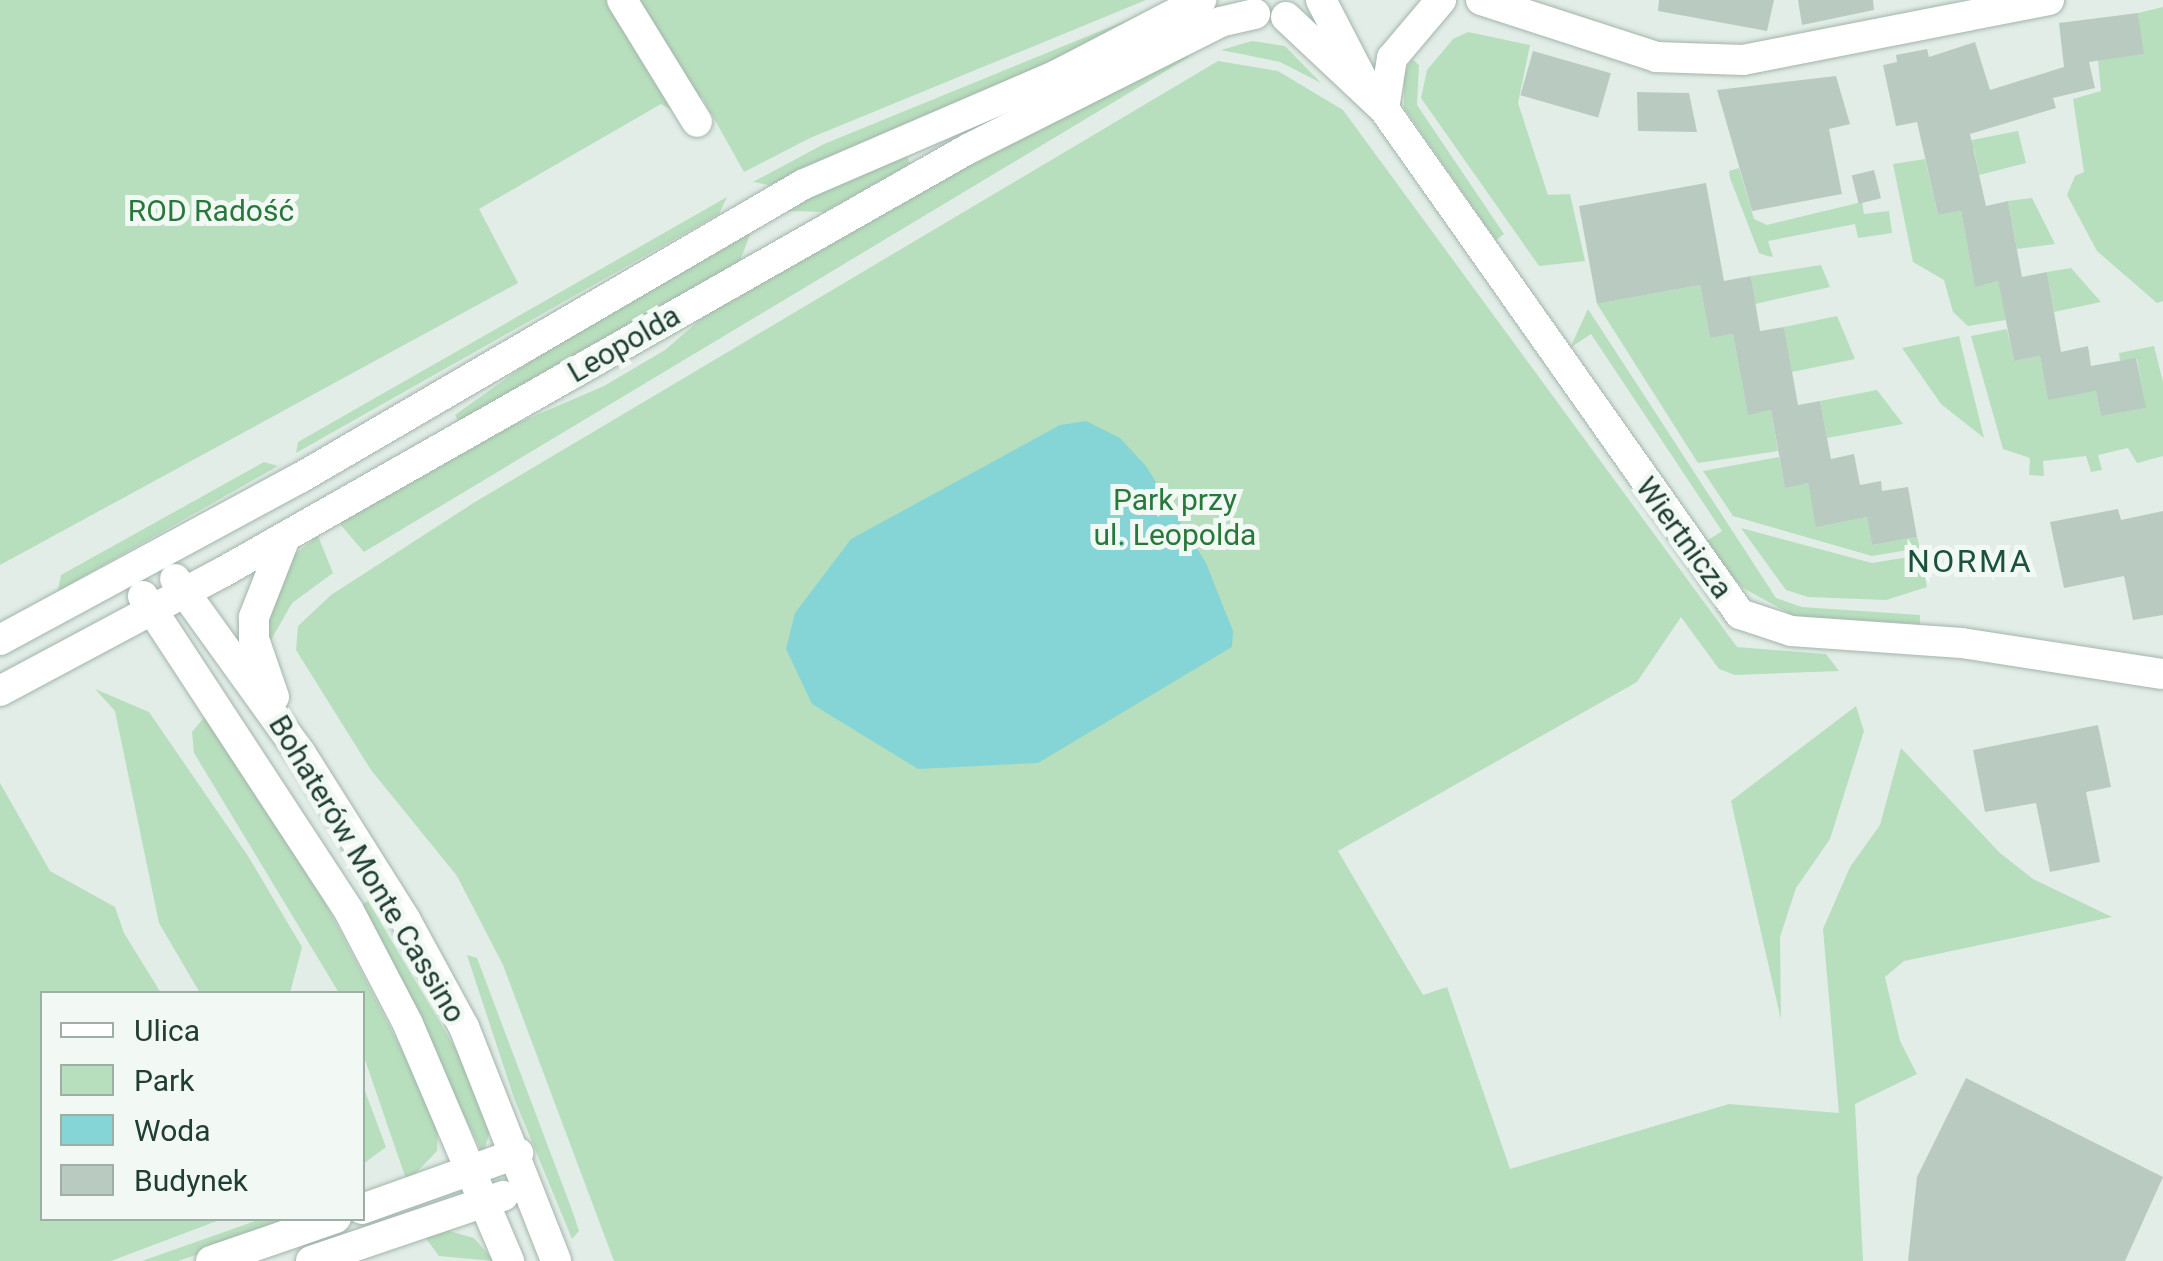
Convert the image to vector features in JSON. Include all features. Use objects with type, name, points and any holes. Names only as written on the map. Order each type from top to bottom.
[{"type":"street","points":[[622,0],[697,122]]},
{"type":"street","name":"Leopolda","points":[[0,640],[160,555],[754,212],[1089,60],[1201,0]]},
{"type":"street","points":[[1244,7],[1286,18],[1320,0]]},
{"type":"street","name":"Wiertnicza","points":[[1320,0],[1378,102],[1740,614],[1791,631],[1962,643],[2163,674]]},
{"type":"street","points":[[1378,102],[1392,58],[1441,0]]},
{"type":"street","points":[[1481,0],[1656,57],[1743,60],[2049,0]]},
{"type":"street","name":"Leopolda","points":[[0,691],[184,594],[780,255],[1244,7]]},
{"type":"street","name":"Wiertnicza","points":[[1286,18],[1378,102]]},
{"type":"street","points":[[754,212],[780,255]]},
{"type":"street","points":[[287,536],[258,596],[254,639],[300,752]]},
{"type":"street","name":"Bohaterów Monte Cassino","points":[[160,555],[184,594],[300,752],[464,1027],[518,1153],[556,1261]]},
{"type":"street","name":"Bohaterów Monte Cassino","points":[[128,572],[349,910],[474,1170],[509,1261]]},
{"type":"street","points":[[365,1208],[518,1153]]},
{"type":"street","points":[[311,1261],[528,1188]]},
{"type":"street","points":[[210,1261],[327,1221]]},
{"type":"green space","name":"ROD Radość","points":[[0,0],[1146,0],[810,138],[744,172],[702,97],[675,112],[661,104],[479,209],[518,283],[0,565]]},
{"type":"green space","points":[[1159,7],[1069,59],[769,185],[753,182],[824,144]]},
{"type":"green space","points":[[2163,7],[2163,301],[2157,303],[2097,251],[2067,195],[2075,176],[2084,172],[2073,99],[2101,91],[2098,60],[2143,54],[2138,13]]},
{"type":"green space","points":[[1468,32],[1530,45],[1518,103],[1548,195],[1570,194],[1585,261],[1539,266],[1421,98],[1427,70],[1453,39]]},
{"type":"green space","points":[[1252,41],[1285,46],[1321,83],[1280,62],[1221,50]]},
{"type":"green space","points":[[1184,49],[1189,57],[364,552],[339,523],[492,434],[604,386],[665,350],[709,312],[1043,122]]},
{"type":"green space","points":[[1412,59],[1419,65],[1417,105],[1504,234],[1496,240],[1404,108],[1404,74]]},
{"type":"green space","name":"Park przy ul. Leopolda","points":[[1218,61],[1278,71],[1343,110],[1737,647],[1826,654],[1839,671],[1735,675],[1719,669],[1681,617],[1637,682],[1338,851],[1423,995],[1447,987],[1510,1169],[1729,1104],[1839,1113],[1823,929],[1850,867],[1880,825],[1901,748],[2000,853],[2033,879],[2112,917],[1904,961],[1885,977],[1900,1041],[1917,1074],[1855,1104],[1863,1261],[614,1261],[503,965],[457,876],[371,770],[296,650],[298,626],[331,595],[475,502]]},
{"type":"green space","points":[[2018,131],[2026,163],[1979,175],[1974,149],[1964,151],[1962,142]]},
{"type":"green space","points":[[907,156],[910,164],[824,212],[789,211],[822,190]]},
{"type":"green space","points":[[1925,159],[1938,215],[1961,211],[1975,286],[1998,281],[2006,320],[1968,326],[1953,312],[1944,280],[1913,262],[1893,164]]},
{"type":"green space","points":[[1739,168],[1754,219],[1767,225],[1862,202],[1864,214],[1889,211],[1892,233],[1858,238],[1855,224],[1768,241],[1773,257],[1759,253],[1730,178],[1729,171]]},
{"type":"green space","points":[[727,197],[719,214],[296,453],[298,442]]},
{"type":"green space","points":[[2032,198],[2055,244],[2017,249],[2008,201]]},
{"type":"green space","points":[[751,232],[740,261],[459,422],[455,415],[571,332]]},
{"type":"green space","points":[[1821,265],[1830,287],[1755,304],[1751,276]]},
{"type":"green space","points":[[2071,268],[2101,302],[2054,312],[2047,272]]},
{"type":"green space","points":[[1700,285],[1710,338],[1733,334],[1748,414],[1771,410],[1778,451],[1698,463],[1597,304]]},
{"type":"green space","points":[[1588,309],[1776,598],[1802,607],[1920,615],[1920,624],[1794,616],[1743,588],[1702,544],[1722,531],[1591,334],[1570,348]]},
{"type":"green space","points":[[1837,316],[1855,359],[1792,372],[1784,327]]},
{"type":"green space","points":[[2007,329],[2014,361],[2040,356],[2048,399],[2096,391],[2101,416],[2145,408],[2137,359],[2120,361],[2119,353],[2154,346],[2163,382],[2163,456],[2137,463],[2128,448],[2098,455],[2102,470],[2091,472],[2086,456],[2043,461],[2044,476],[2029,475],[2030,458],[2003,449],[1971,336]]},
{"type":"green space","points":[[1959,336],[1984,438],[1941,404],[1902,348]]},
{"type":"green space","points":[[1877,390],[1903,424],[1827,438],[1820,401]]},
{"type":"green space","points":[[1779,457],[1785,487],[1808,483],[1817,526],[1867,517],[1872,545],[1917,537],[1920,548],[1872,556],[1733,516],[1703,471]]},
{"type":"green space","points":[[264,462],[278,466],[58,591],[61,575]]},
{"type":"green space","points":[[1741,528],[1872,563],[1921,555],[1927,587],[1886,600],[1808,597],[1786,590]]},
{"type":"green space","points":[[318,536],[333,573],[292,603],[267,647],[264,633],[286,561]]},
{"type":"green space","points":[[95,689],[149,712],[248,856],[302,947],[291,991],[199,991],[159,923],[115,711]]},
{"type":"green space","points":[[1856,706],[1864,731],[1830,839],[1796,888],[1780,937],[1781,1020],[1731,801]]},
{"type":"green space","points":[[206,715],[318,889],[426,1096],[438,1129],[437,1151],[407,1182],[365,1060],[365,991],[338,991],[194,753],[192,732]]},
{"type":"green space","points":[[0,783],[50,871],[115,907],[124,933],[160,991],[40,991],[40,1221],[217,1221],[111,1261],[0,1261]]},
{"type":"green space","points":[[368,901],[467,1068],[490,1131],[483,1154],[361,905]]},
{"type":"green space","points":[[467,955],[477,958],[572,1210],[579,1231],[572,1239],[514,1098]]},
{"type":"green space","points":[[365,1091],[386,1147],[365,1163]]},
{"type":"green space","points":[[255,1221],[296,1221],[178,1261],[142,1261]]},
{"type":"green space","points":[[449,1231],[474,1238],[494,1261],[439,1256],[425,1237]]},
{"type":"water","points":[[1086,421],[1120,438],[1146,466],[1206,563],[1233,631],[1232,647],[1038,763],[918,769],[812,704],[786,649],[795,613],[851,539],[1060,425]]},
{"type":"building","points":[[1659,0],[1774,0],[1767,31],[1658,11]]},
{"type":"building","points":[[1798,0],[1873,0],[1874,10],[1802,25]]},
{"type":"building","points":[[2138,13],[2144,54],[2089,62],[2095,88],[2053,98],[2056,108],[1970,134],[1986,206],[2008,201],[2022,277],[2047,272],[2061,352],[2088,346],[2091,366],[2136,358],[2146,408],[2101,416],[2096,391],[2048,400],[2040,356],[2014,361],[1998,281],[1975,287],[1961,211],[1938,215],[1917,122],[1896,126],[1883,65],[1897,62],[1896,55],[1927,49],[1929,57],[1975,42],[1990,90],[2064,67],[2059,23]]},
{"type":"building","points":[[1533,51],[1611,73],[1598,118],[1520,95]]},
{"type":"building","points":[[1836,76],[1850,124],[1829,129],[1842,194],[1752,211],[1717,90]]},
{"type":"building","points":[[1637,92],[1689,93],[1697,132],[1638,131]]},
{"type":"building","points":[[1874,170],[1881,198],[1859,204],[1852,176]]},
{"type":"building","points":[[1706,183],[1724,281],[1751,276],[1760,331],[1784,327],[1798,405],[1820,401],[1831,459],[1854,454],[1860,485],[1881,481],[1882,491],[1908,487],[1917,537],[1872,545],[1867,517],[1816,527],[1808,483],[1785,488],[1771,410],[1748,415],[1733,334],[1710,338],[1700,285],[1597,304],[1579,206]]},
{"type":"building","points":[[2118,509],[2121,520],[2163,511],[2163,615],[2133,620],[2124,576],[2064,588],[2050,522]]},
{"type":"building","points":[[2098,725],[2111,787],[2086,792],[2100,862],[2050,872],[2036,803],[1985,812],[1973,750]]},
{"type":"building","points":[[1966,1078],[2163,1177],[2125,1261],[1908,1261],[1917,1177]]},
{"type":"district","name":"NORMA","points":[[1970,561]]}]
